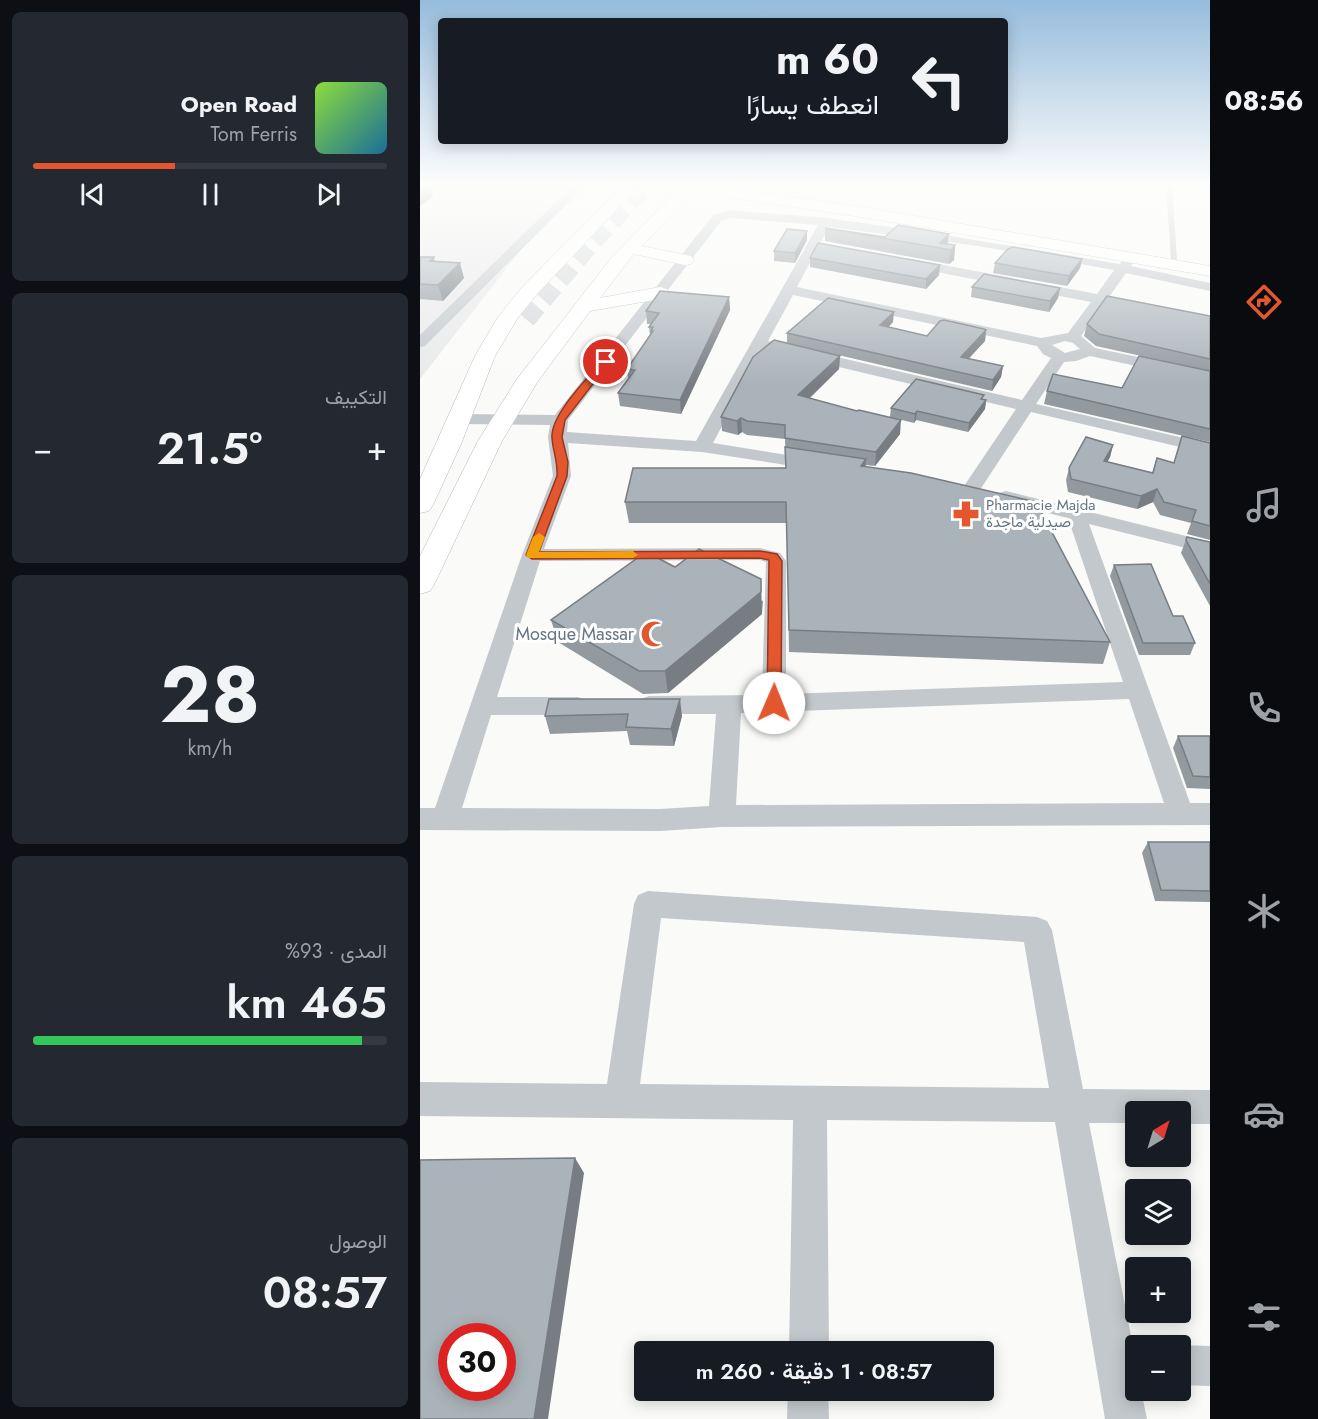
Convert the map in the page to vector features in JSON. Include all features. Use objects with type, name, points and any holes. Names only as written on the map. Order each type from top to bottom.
[{"type":"highway","points":[[420,505],[485,356],[508,317],[530,290],[569,252]]},
{"type":"highway","points":[[420,585],[503,419],[528,379],[581,307],[626,252]]},
{"type":"highway","points":[[649,252],[685,260]]},
{"type":"highway","points":[[1071,252],[1127,263],[1210,271]]},
{"type":"highway","points":[[1127,252],[1210,266]]},
{"type":"highway","points":[[581,307],[660,293]]},
{"type":"highway","points":[[459,419],[486,386],[517,333],[537,321],[519,366],[503,419]]},
{"type":"street","points":[[420,343],[512,252]]},
{"type":"street","points":[[691,252],[558,429],[563,462],[562,476],[532,555],[482,706],[427,821],[660,820],[722,816],[1210,814]]},
{"type":"street","points":[[702,447],[789,290],[814,252]]},
{"type":"street","points":[[1052,252],[1127,263],[1210,287]]},
{"type":"street","points":[[893,260],[1144,308]]},
{"type":"street","points":[[1072,338],[1127,263]]},
{"type":"street","points":[[789,290],[1045,343],[1058,337],[1072,338],[1086,345],[1087,351]]},
{"type":"street","points":[[1045,343],[1045,349],[1059,356],[1080,356],[1087,351],[1210,377]]},
{"type":"street","points":[[759,344],[1210,449]]},
{"type":"street","points":[[1059,356],[1027,405],[965,488],[1210,548]]},
{"type":"street","points":[[459,419],[503,419],[558,429],[702,447],[831,467]]},
{"type":"street","points":[[1076,514],[1181,814]]},
{"type":"street","points":[[532,555],[760,554],[773,557],[776,561],[774,703]]},
{"type":"street","points":[[482,706],[729,705],[1138,690]]},
{"type":"street","points":[[722,816],[729,705]]},
{"type":"street","points":[[621,1102],[648,904],[1037,930],[1069,1106],[1125,1359]]},
{"type":"street","points":[[420,1099],[1210,1107]]},
{"type":"street","points":[[808,1341],[810,1104]]},
{"type":"street","points":[[1191,1365],[1210,1366]]},
{"type":"street","points":[[808,1401],[808,1419]]},
{"type":"street","points":[[1126,1401],[1126,1419]]},
{"type":"lane","points":[[1173,252],[1174,260]]},
{"type":"shaded area","points":[[420,252],[519,252],[420,379]]},
{"type":"building","points":[[813,252],[869,252],[940,265],[926,279],[810,258]]},
{"type":"building","points":[[1005,252],[1043,252],[1082,259],[1069,276],[995,263]]},
{"type":"building","points":[[420,257],[434,257],[430,261],[460,263],[438,285],[420,284]]},
{"type":"building","points":[[984,274],[1060,288],[1050,301],[972,287]]},
{"type":"building","points":[[660,291],[729,297],[680,400],[618,393],[635,370],[627,369],[653,331],[651,331],[653,327],[649,327],[659,313],[646,311]]},
{"type":"building","points":[[1107,296],[1210,316],[1210,359],[1099,334],[1087,324]]},
{"type":"building","points":[[828,298],[894,312],[880,325],[927,336],[940,321],[944,320],[984,329],[986,330],[961,357],[1003,366],[993,380],[787,333]]},
{"type":"building","points":[[774,340],[840,356],[798,395],[901,420],[876,452],[785,438],[785,425],[747,421],[741,418],[737,421],[721,417],[753,357]]},
{"type":"building","points":[[1139,356],[1210,371],[1210,429],[1047,391],[1053,374],[1122,388]]},
{"type":"building","points":[[916,379],[984,395],[981,399],[986,400],[969,423],[917,411],[915,414],[891,408]]},
{"type":"building","points":[[1182,436],[1210,443],[1210,526],[1192,521],[1196,510],[1164,502],[1157,489],[1141,496],[1071,479],[1069,468],[1086,437],[1113,445],[1104,461],[1153,473],[1157,458],[1174,463]]},
{"type":"building","points":[[785,447],[866,459],[861,466],[911,473],[1036,502],[1110,642],[789,630],[786,502],[625,502],[633,468],[786,468]]},
{"type":"building","points":[[1187,537],[1210,542],[1210,584],[1186,540]]},
{"type":"building","name":"Mosque Massar","points":[[699,549],[761,579],[761,592],[665,671],[639,671],[551,620],[646,552],[675,567]]},
{"type":"building","points":[[1151,564],[1173,616],[1183,616],[1195,643],[1143,643],[1114,565]]},
{"type":"building","points":[[549,699],[680,699],[671,729],[626,727],[628,714],[545,716]]},
{"type":"building","points":[[1178,736],[1210,736],[1210,777],[1193,776]]},
{"type":"building","points":[[1148,842],[1210,842],[1210,891],[1161,890]]},
{"type":"building","points":[[575,1158],[534,1419],[420,1419],[420,1160]]},
{"type":"tunnel","points":[[527,320],[585,252]]},
{"type":"slow traffic","points":[[539,537],[532,555],[633,555]]},
{"type":"place","name":"Pharmacie Majda صيدلية ماجدة","points":[[966,514]]},
{"type":"place","name":"Mosque Massar","points":[[654,634]]},
{"type":"route","points":[[606,362],[560,420],[557,437],[563,462],[562,476],[532,555],[767,554],[773,557],[776,561],[774,703]]}]
